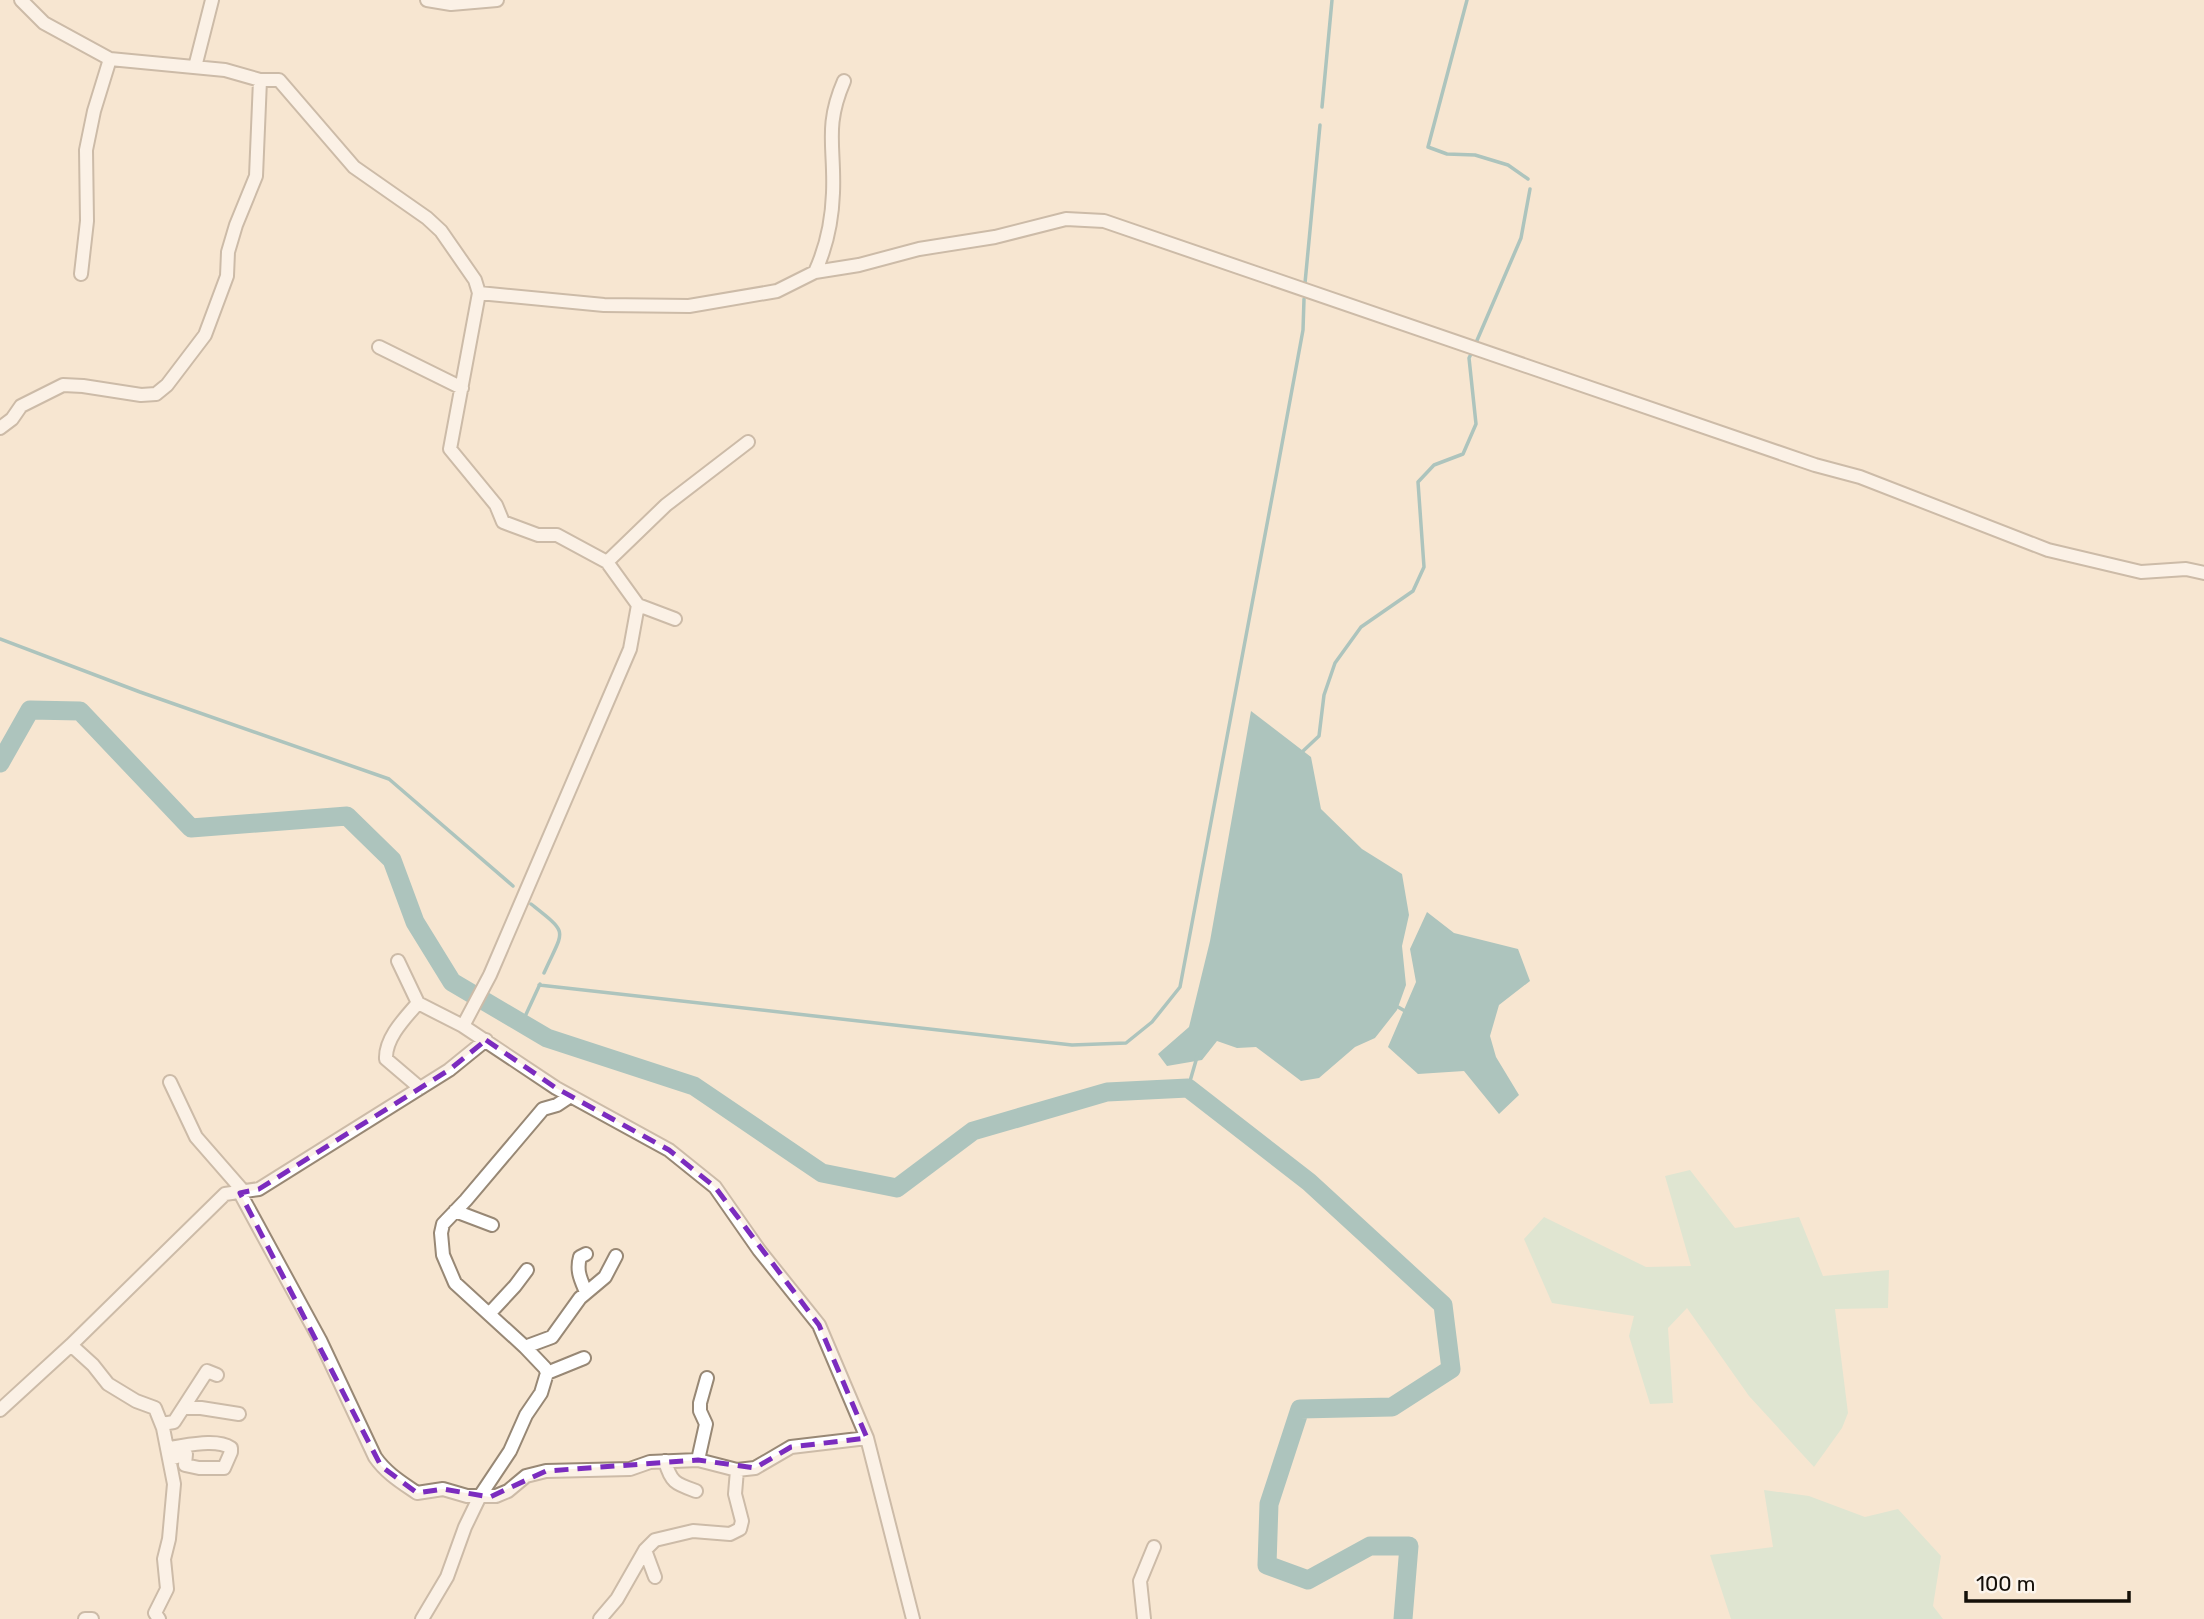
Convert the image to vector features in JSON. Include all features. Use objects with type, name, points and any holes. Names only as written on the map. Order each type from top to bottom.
[{"type":"street","points":[[21,0],[44,23],[110,59],[225,70],[260,80],[279,80],[354,167],[435,225],[469,268],[480,293],[450,449],[496,505],[503,522],[538,536],[557,535],[607,562],[638,605],[675,619]]},
{"type":"street","points":[[195,67],[212,0]]},
{"type":"street","points":[[427,0],[451,4],[497,0]]},
{"type":"street","points":[[81,274],[87,221],[86,150],[94,111],[110,59]]},
{"type":"street","points":[[0,428],[12,419],[21,406],[63,385],[141,395],[156,394],[167,385],[205,335],[227,276],[228,252],[236,225],[256,176],[260,80]]},
{"type":"street","points":[[815,272],[826,246],[830,226],[833,193],[831,123],[835,101],[844,81]]},
{"type":"street","points":[[480,293],[604,305],[689,306],[777,291],[815,272],[859,265],[919,248],[995,237],[1066,219],[1104,221],[1815,465],[1860,477],[2048,550],[2141,572],[2186,569],[2204,573]]},
{"type":"street","points":[[379,347],[462,387]]},
{"type":"street","points":[[607,562],[666,505],[748,442]]},
{"type":"street","points":[[463,1026],[489,976],[630,649],[638,605]]},
{"type":"street","points":[[398,961],[418,1003],[486,1040],[569,1097],[669,1150],[715,1188],[759,1250],[819,1325],[867,1438],[913,1619]]},
{"type":"street","points":[[418,1003],[386,1049],[386,1059],[420,1088]]},
{"type":"street","points":[[0,1410],[71,1345],[225,1194],[259,1189],[449,1070],[486,1040]]},
{"type":"street","points":[[170,1082],[196,1137],[242,1193],[320,1340],[381,1466],[416,1493],[443,1489],[467,1496],[490,1497],[502,1494],[526,1476],[546,1471],[630,1469],[650,1462],[698,1460],[737,1470],[755,1468],[791,1447],[867,1438]]},
{"type":"street","points":[[422,1619],[447,1577],[465,1527],[480,1496],[510,1451],[526,1415],[541,1393],[547,1373],[526,1347],[455,1283],[443,1255],[443,1224],[543,1109],[569,1097]]},
{"type":"street","points":[[455,1211],[492,1225]]},
{"type":"street","points":[[586,1254],[580,1257],[578,1265],[578,1273],[586,1292]]},
{"type":"street","points":[[526,1347],[552,1337],[586,1292],[605,1277],[616,1256]]},
{"type":"street","points":[[489,1314],[527,1270]]},
{"type":"street","points":[[71,1345],[93,1365],[108,1384],[136,1401],[155,1408],[162,1424],[174,1484],[169,1539],[164,1559],[167,1589],[154,1618]]},
{"type":"street","points":[[547,1373],[584,1358]]},
{"type":"street","points":[[162,1424],[174,1422],[207,1371],[217,1375]]},
{"type":"street","points":[[698,1460],[706,1424],[699,1403],[707,1378]]},
{"type":"street","points":[[185,1408],[239,1414]]},
{"type":"street","points":[[665,1461],[668,1475],[676,1483],[696,1491]]},
{"type":"street","points":[[600,1619],[617,1599],[646,1550],[659,1539],[693,1531],[730,1534],[740,1530],[742,1521],[735,1494],[737,1470]]},
{"type":"street","points":[[1144,1619],[1140,1581],[1154,1547]]},
{"type":"street","points":[[646,1550],[655,1577]]},
{"type":"street","points":[[85,1619],[92,1619]]},
{"type":"highlighted area","points":[[486,1040],[556,1088],[669,1150],[715,1187],[819,1325],[867,1438],[791,1447],[755,1468],[698,1460],[546,1471],[490,1497],[443,1489],[417,1493],[381,1466],[240,1193],[259,1189],[449,1070]]},
{"type":"green space","points":[[1690,1170],[1735,1228],[1799,1217],[1823,1276],[1889,1270],[1888,1308],[1835,1309],[1848,1413],[1842,1428],[1814,1467],[1749,1396],[1687,1308],[1668,1328],[1673,1403],[1650,1404],[1629,1336],[1634,1316],[1552,1303],[1524,1239],[1544,1217],[1646,1267],[1691,1266],[1665,1176]]},
{"type":"green space","points":[[1764,1490],[1809,1496],[1865,1517],[1898,1509],[1941,1556],[1933,1606],[1943,1619],[1731,1619],[1710,1555],[1773,1547]]},
{"type":"water","points":[[1251,711],[1311,757],[1321,809],[1362,849],[1402,874],[1409,915],[1402,946],[1406,985],[1397,1010],[1375,1038],[1355,1047],[1319,1078],[1301,1081],[1256,1047],[1237,1048],[1217,1041],[1202,1060],[1167,1066],[1158,1054],[1189,1027],[1210,941]]},
{"type":"water","points":[[1427,912],[1454,933],[1518,949],[1530,981],[1499,1005],[1490,1036],[1496,1057],[1519,1095],[1499,1114],[1464,1071],[1418,1074],[1388,1047],[1416,982],[1410,949]]},
{"type":"waterway","points":[[1322,107],[1332,0]]},
{"type":"waterway","points":[[1467,0],[1428,147],[1447,154],[1475,155],[1508,165],[1528,179]]},
{"type":"waterway","points":[[1305,283],[1320,125]]},
{"type":"waterway","points":[[1475,345],[1521,238],[1530,189]]},
{"type":"waterway","points":[[539,985],[1072,1045],[1126,1043],[1152,1022],[1180,987],[1303,330],[1304,299]]},
{"type":"waterway","points":[[1302,752],[1319,736],[1324,695],[1335,663],[1361,627],[1413,591],[1424,567],[1418,482],[1434,465],[1463,454],[1476,424],[1469,358],[1472,352]]},
{"type":"waterway","points":[[0,639],[140,692],[389,779],[513,886]]},
{"type":"waterway","points":[[0,763],[30,710],[80,711],[191,828],[347,816],[392,860],[415,922],[452,982],[547,1038],[694,1086],[822,1173],[897,1188],[973,1131],[1107,1092],[1188,1088],[1309,1182],[1443,1305],[1451,1369],[1392,1407],[1300,1409],[1269,1504],[1267,1565],[1308,1580],[1370,1546],[1409,1546],[1403,1619]]},
{"type":"waterway","points":[[531,904],[552,922],[560,933],[544,973]]},
{"type":"waterway","points":[[522,1023],[540,984]]},
{"type":"waterway","points":[[1398,1007],[1405,1011]]},
{"type":"waterway","points":[[1188,1088],[1197,1057]]}]
